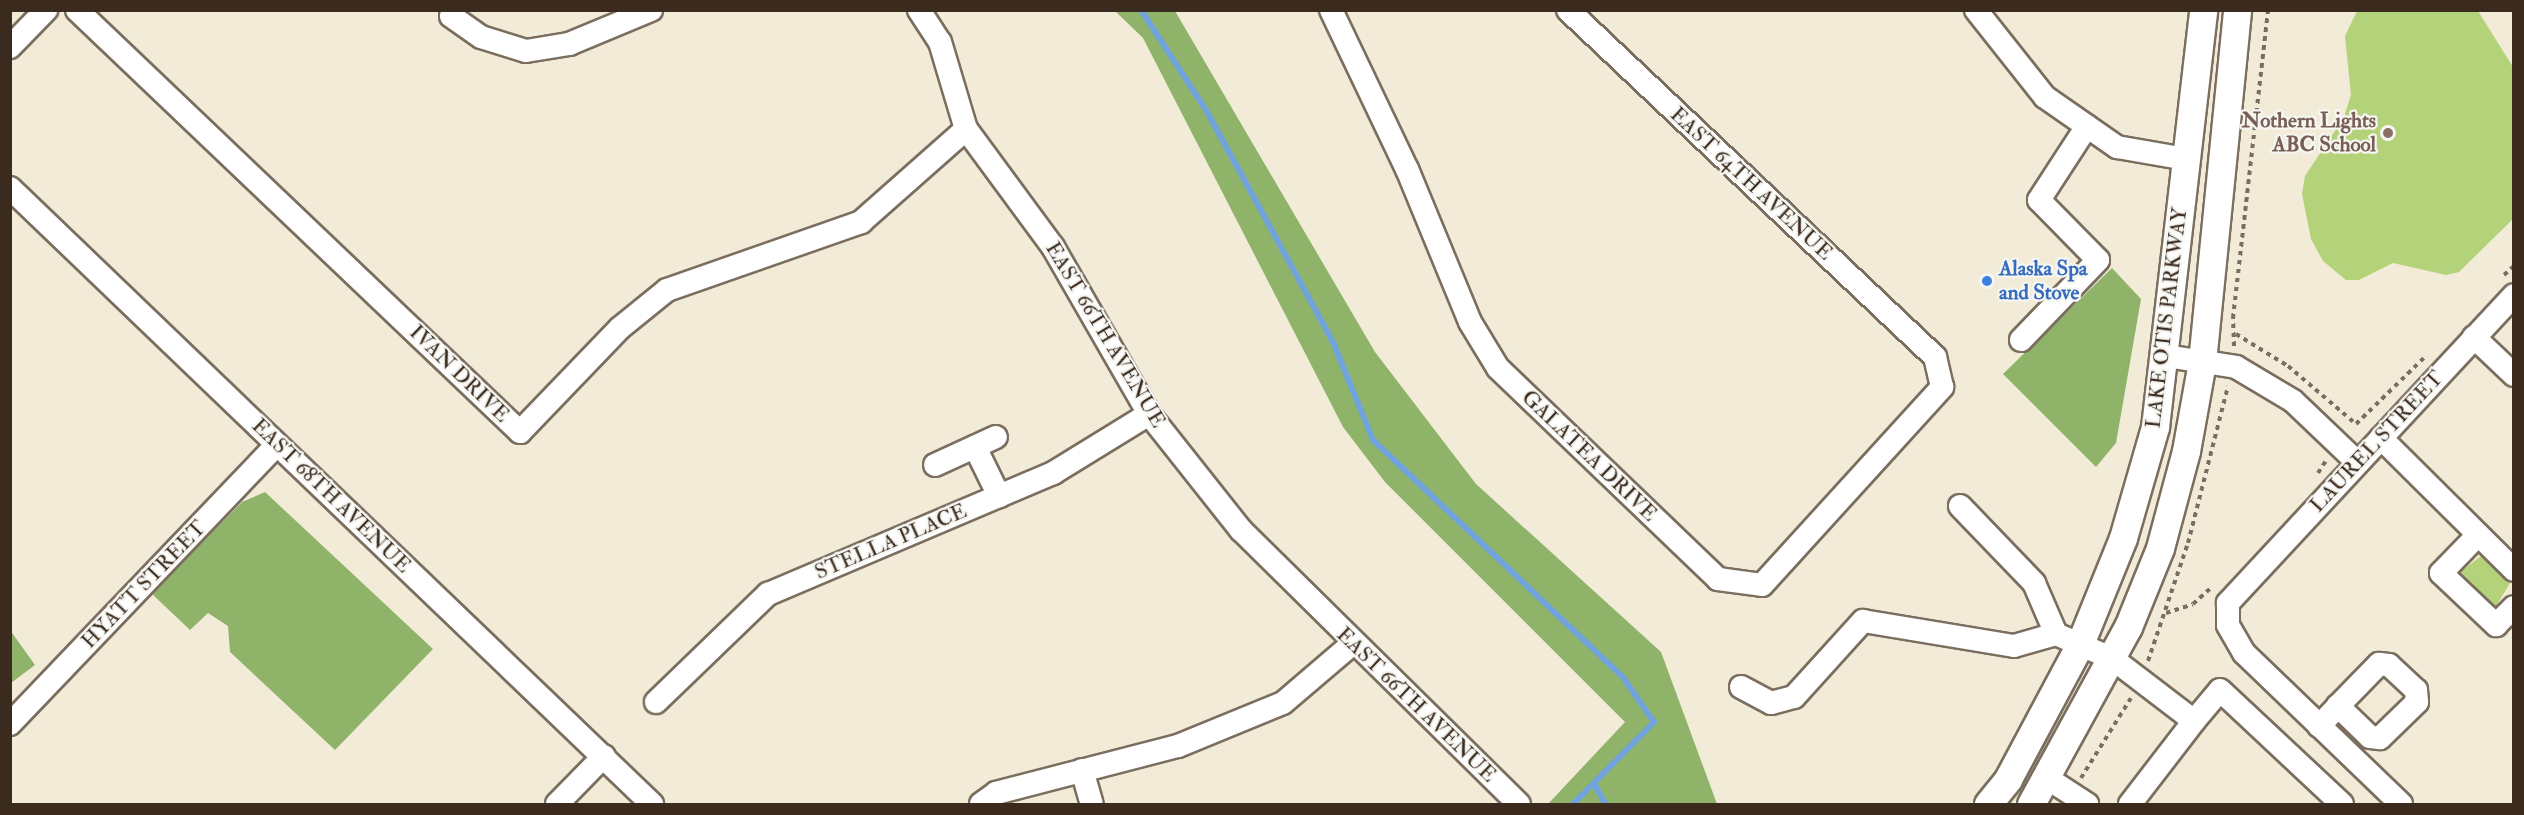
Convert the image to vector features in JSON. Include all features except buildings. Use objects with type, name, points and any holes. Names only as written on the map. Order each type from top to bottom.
[{"type":"main road","name":"LAKE OTIS PARKWAY","points":[[1988,804],[2008,779],[2068,639],[2124,538],[2155,427],[2166,356],[2203,10]]},
{"type":"main road","name":"LAKE OTIS PARKWAY","points":[[2031,804],[2113,659],[2160,548],[2202,362],[2237,10]]},
{"type":"main road","points":[[2186,159],[2196,166],[2201,182],[2213,248]]},
{"type":"street","points":[[10,47],[46,10]]},
{"type":"street","name":"IVAN DRIVE","points":[[77,10],[520,432],[620,328],[667,290],[861,222],[966,129]]},
{"type":"street","points":[[451,16],[481,37],[526,51],[569,44],[651,10]]},
{"type":"street","name":"EAST 66TH AVENUE","points":[[919,10],[940,42],[966,129],[1053,248],[1149,414],[1241,530],[1352,644],[1519,804]]},
{"type":"street","name":"GALATEA DRIVE","points":[[1331,10],[1407,169],[1470,322],[1498,368],[1718,579],[1762,585],[1942,387],[1935,357]]},
{"type":"street","name":"EAST 64TH AVENUE","points":[[1568,10],[1935,357]]},
{"type":"street","points":[[1976,10],[2045,97],[2117,147],[2186,159]]},
{"type":"street","points":[[2021,340],[2098,260],[2039,200],[2086,126]]},
{"type":"street","name":"EAST 68TH AVENUE","points":[[10,188],[652,804]]},
{"type":"street","name":"LAUREL STREET","points":[[2319,726],[2244,653],[2228,625],[2228,603],[2474,337],[2506,288]]},
{"type":"street","points":[[2474,337],[2514,375]]},
{"type":"street","points":[[2166,356],[2236,367],[2293,400],[2357,462]]},
{"type":"street","name":"STELLA PLACE","points":[[656,702],[768,594],[1053,473],[1149,414]]},
{"type":"street","points":[[935,465],[996,437]]},
{"type":"street","points":[[2381,438],[2514,570]]},
{"type":"street","name":"HYATT STREET","points":[[10,724],[277,445]]},
{"type":"street","points":[[975,447],[999,496]]},
{"type":"street","points":[[1960,506],[2034,583],[2068,639]]},
{"type":"street","points":[[2478,535],[2441,573],[2496,625],[2514,607]]},
{"type":"street","points":[[1741,687],[1772,703],[1794,698],[1863,621],[2014,646],[2068,639],[2113,659],[2194,721]]},
{"type":"street","points":[[981,804],[996,793],[1178,746],[1283,703],[1352,644]]},
{"type":"street","points":[[2130,804],[2220,690],[2342,804]]},
{"type":"street","points":[[2338,706],[2319,726],[2401,804]]},
{"type":"street","points":[[557,804],[604,756]]},
{"type":"street","points":[[1082,770],[1092,804]]},
{"type":"street","points":[[2047,778],[2087,804]]},
{"type":"path","points":[[2268,10],[2233,318],[2236,334],[2288,366],[2356,424],[2428,353]]},
{"type":"path","points":[[2506,288],[2514,266]]},
{"type":"path","points":[[2315,478],[2330,453]]},
{"type":"path","points":[[2166,614],[2193,604],[2215,585]]},
{"type":"green space","points":[[1115,11],[1175,11],[1375,352],[1476,484],[1661,652],[1717,804],[1548,804],[1625,722],[1385,482],[1343,427],[1143,38]]},
{"type":"green space","points":[[2357,11],[2478,11],[2513,67],[2513,219],[2459,272],[2446,275],[2393,263],[2359,280],[2346,280],[2323,261],[2311,239],[2302,194],[2305,176],[2344,117],[2351,95],[2345,36]]},
{"type":"green space","points":[[2112,268],[2141,299],[2116,443],[2096,467],[2003,374]]},
{"type":"green space","points":[[265,492],[433,649],[335,750],[230,652],[228,626],[208,613],[190,630],[151,593],[242,502]]},
{"type":"green space","points":[[2481,556],[2510,583],[2495,608],[2473,595],[2460,572]]},
{"type":"green space","points":[[10,630],[35,665],[11,683],[10,683]]},
{"type":"waterway","points":[[1141,10],[1206,110],[1333,342],[1373,440],[1622,676],[1654,722],[1573,804]]},
{"type":"waterway","points":[[1594,783],[1605,804]]},
{"type":"place","name":"Nothern Lights ABC School","points":[[2388,133]]},
{"type":"place","name":"Alaska Spa and Stove","points":[[1987,281]]}]
